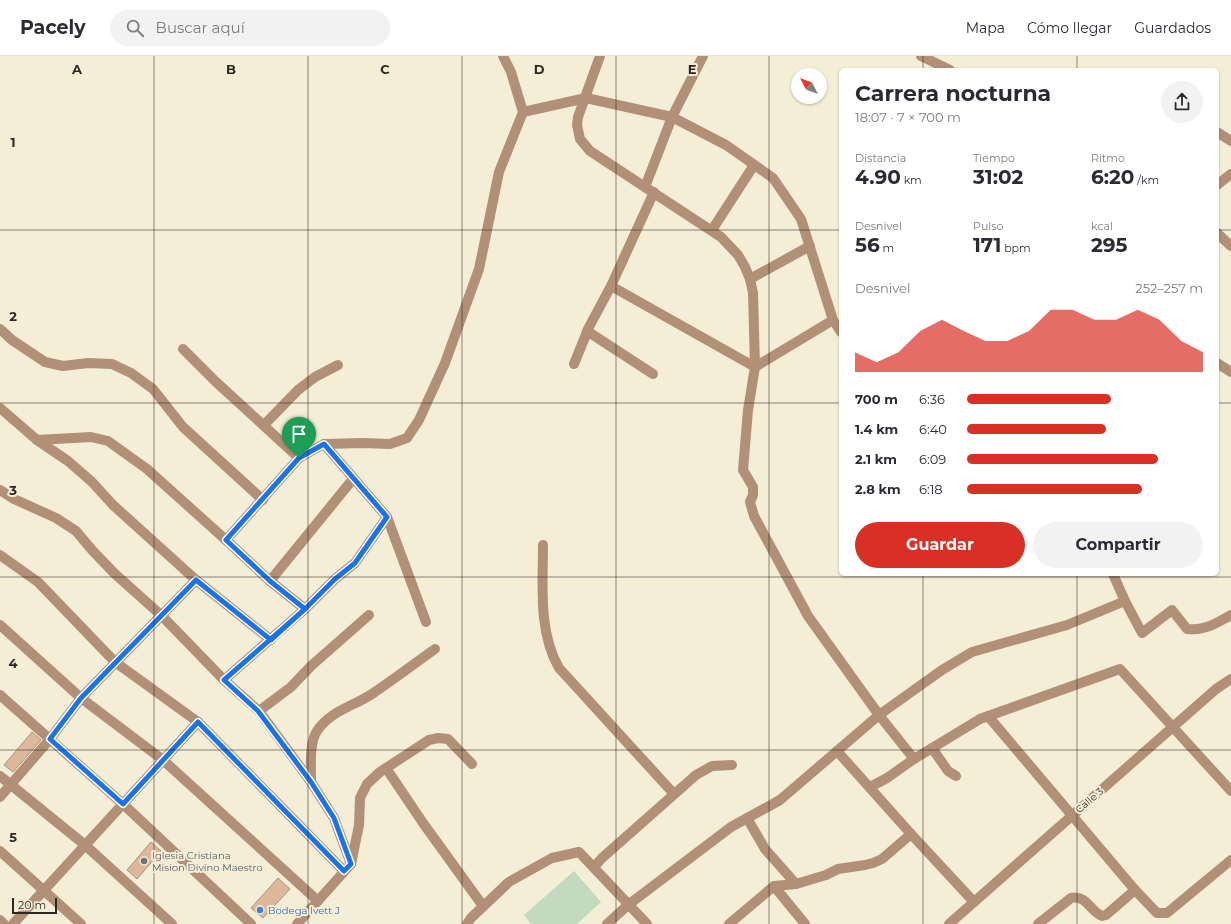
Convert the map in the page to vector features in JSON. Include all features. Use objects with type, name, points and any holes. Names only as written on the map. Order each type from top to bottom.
[{"type":"street","points":[[226,540],[299,458],[324,444],[390,444],[407,438],[419,420],[445,363],[479,269],[499,172],[523,112],[511,72],[503,56]]},
{"type":"street","points":[[600,56],[578,118],[577,125],[580,139],[590,151],[712,230],[730,246],[738,255],[745,267],[750,279],[753,293],[755,367],[748,410],[743,470],[754,488],[750,502],[754,516],[808,616],[879,715],[914,759]]},
{"type":"street","points":[[645,187],[672,117],[703,56]]},
{"type":"street","points":[[921,56],[946,68]]},
{"type":"street","points":[[523,112],[586,98],[672,117],[726,145],[773,178],[801,219],[832,320],[839,329]]},
{"type":"street","points":[[1219,133],[1231,141]]},
{"type":"street","points":[[712,230],[754,165]]},
{"type":"street","points":[[1219,183],[1231,174]]},
{"type":"street","points":[[574,364],[587,331],[611,286],[654,192]]},
{"type":"street","points":[[1219,235],[1231,246]]},
{"type":"street","points":[[750,279],[810,246]]},
{"type":"street","points":[[611,286],[755,367]]},
{"type":"street","points":[[755,367],[832,320]]},
{"type":"street","points":[[0,328],[12,340],[45,362],[63,366],[88,363],[112,364],[131,373],[152,389],[183,427],[263,500]]},
{"type":"street","points":[[587,331],[653,374]]},
{"type":"street","points":[[183,349],[215,381],[264,424],[299,458]]},
{"type":"street","points":[[1219,364],[1231,372]]},
{"type":"street","points":[[264,424],[298,390],[315,377],[338,365]]},
{"type":"street","points":[[0,408],[37,440],[68,461],[92,482],[113,505],[196,580],[271,640]]},
{"type":"street","points":[[37,440],[92,437],[108,442],[147,469],[270,581],[305,609]]},
{"type":"street","points":[[324,444],[387,517],[426,622]]},
{"type":"street","points":[[270,581],[353,479]]},
{"type":"street","points":[[0,490],[14,499],[56,518],[76,531],[114,573],[162,616],[224,680],[258,711],[311,782],[334,818],[347,867]]},
{"type":"street","points":[[224,680],[271,640],[335,579],[355,563],[387,517]]},
{"type":"street","points":[[543,545],[542,604],[547,639],[553,658],[559,668],[674,794]]},
{"type":"street","points":[[0,555],[38,582],[116,662],[198,722],[347,867]]},
{"type":"street","points":[[1114,576],[1142,634],[1172,610],[1187,628],[1195,630],[1208,628],[1231,615]]},
{"type":"street","points":[[0,797],[50,739],[81,698],[196,580]]},
{"type":"street","points":[[607,924],[628,905],[731,827],[780,800],[879,715],[942,670],[972,652],[1067,625],[1125,600]]},
{"type":"street","points":[[258,711],[291,687],[311,666],[369,615]]},
{"type":"street","points":[[0,625],[81,698],[163,760],[318,901]]},
{"type":"street","points":[[311,782],[312,741],[316,731],[327,719],[371,695],[435,649]]},
{"type":"street","points":[[870,787],[887,778],[914,759],[980,719],[1120,669],[1231,791]]},
{"type":"street","name":"Calle 3","points":[[949,924],[1172,727],[1216,689],[1231,679]]},
{"type":"street","points":[[0,695],[123,804],[251,924]]},
{"type":"street","points":[[988,716],[1135,890],[1157,913],[1167,913],[1231,860]]},
{"type":"street","points":[[13,924],[198,722]]},
{"type":"street","points":[[297,924],[347,867],[359,825],[360,798],[367,784],[386,768],[428,740],[438,738],[448,739],[472,764]]},
{"type":"street","points":[[932,748],[948,771],[956,776]]},
{"type":"street","points":[[837,750],[911,834],[974,902]]},
{"type":"street","points":[[594,867],[602,858],[696,775],[712,766],[732,765]]},
{"type":"street","points":[[386,768],[483,906]]},
{"type":"street","points":[[0,776],[85,845],[172,924]]},
{"type":"street","points":[[747,818],[765,849],[796,884]]},
{"type":"street","points":[[729,924],[774,886],[796,884],[826,875],[838,869],[873,863],[882,858],[911,834]]},
{"type":"street","points":[[0,851],[80,924]]},
{"type":"street","points":[[467,924],[471,918],[509,882],[552,858],[579,852],[647,924]]},
{"type":"street","points":[[774,886],[805,924]]},
{"type":"street","points":[[1038,924],[1070,898],[1077,897],[1083,899],[1098,915],[1106,915],[1135,890]]},
{"type":"street","points":[[0,920],[4,924]]},
{"type":"green space","points":[[574,871],[601,902],[577,924],[531,924],[524,915]]},
{"type":"building","points":[[32,732],[41,740],[13,772],[4,765]]},
{"type":"building","name":"Iglesia Cristiana Mision Divino Maestro","points":[[151,842],[161,851],[137,879],[127,870]]},
{"type":"building","points":[[278,878],[290,889],[263,918],[251,908]]},
{"type":"place","name":"Iglesia Cristiana Mision Divino Maestro","points":[[144,861]]},
{"type":"place","name":"Bodega Ivett J","points":[[260,910]]},
{"type":"route","points":[[299,458],[226,540],[270,581],[305,609],[271,640],[196,580],[81,698],[50,739],[123,804],[198,722],[344,871],[351,864],[334,818],[311,782],[258,711],[224,680],[271,640],[305,609],[335,579],[355,563],[387,517],[324,444],[299,458]]}]
